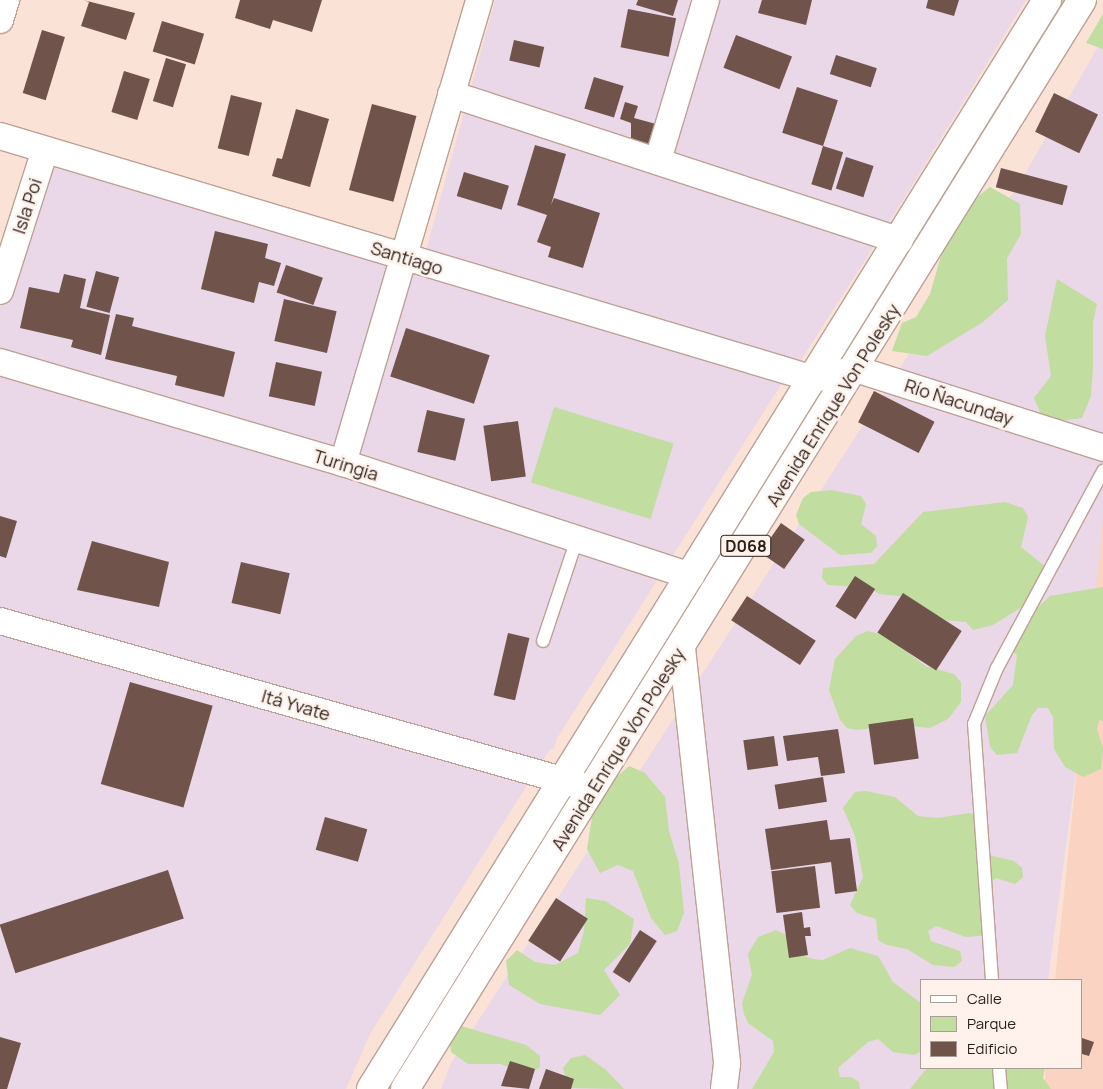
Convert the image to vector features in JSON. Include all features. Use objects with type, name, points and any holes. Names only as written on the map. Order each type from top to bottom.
[{"type":"main road","name":"Avenida Enrique Von Polesky","points":[[371,1089],[562,780],[900,242],[1047,0]]},
{"type":"main road","name":"Avenida Enrique Von Polesky","points":[[405,1089],[856,369],[1082,0]]},
{"type":"street","points":[[0,20],[6,0]]},
{"type":"street","points":[[343,463],[479,0]]},
{"type":"street","points":[[658,160],[706,0]]},
{"type":"street","points":[[452,94],[658,160],[900,242]]},
{"type":"street","name":"Santiago","points":[[0,136],[814,380]]},
{"type":"street","name":"Isla Poi","points":[[0,291],[45,150]]},
{"type":"street","name":"Turingia","points":[[0,362],[343,463],[690,576]]},
{"type":"street","points":[[814,380],[856,369]]},
{"type":"street","name":"Río Ñacunday","points":[[856,369],[1103,448]]},
{"type":"street","name":"Itá Yvate","points":[[0,620],[593,789]]},
{"type":"street","points":[[682,648],[727,1064],[724,1089]]},
{"type":"lane","points":[[992,979],[974,724],[996,668],[1103,471]]},
{"type":"lane","points":[[543,640],[577,539]]},
{"type":"lane","points":[[999,1069],[1001,1089]]},
{"type":"shaded area","points":[[495,0],[1026,0],[889,223],[799,363],[796,361],[556,740],[554,749],[550,749],[370,1034],[346,1089],[0,1089],[0,303],[51,139],[423,261]]},
{"type":"shaded area","points":[[1103,38],[1103,571],[1048,979],[920,979],[920,1069],[1036,1069],[1033,1089],[441,1089],[451,1063],[1022,179]]},
{"type":"shaded area","points":[[1103,519],[1103,1089],[1044,1089],[1046,1069],[1083,1069],[1083,979],[1055,979]]},
{"type":"green space","points":[[1061,0],[1067,0],[863,327],[863,324]]},
{"type":"green space","points":[[1103,14],[1103,49],[1086,43]]},
{"type":"green space","points":[[990,187],[1020,204],[1021,234],[1007,258],[1008,300],[983,322],[927,356],[892,351],[902,323],[916,317],[930,294],[945,242],[962,209]]},
{"type":"green space","points":[[1057,279],[1097,304],[1093,322],[1091,396],[1082,418],[1045,423],[1034,398],[1051,376],[1045,336]]},
{"type":"green space","points":[[819,398],[606,742],[604,741],[817,399]]},
{"type":"green space","points":[[554,407],[674,444],[650,519],[531,483]]},
{"type":"green space","points":[[831,490],[861,496],[866,504],[861,524],[876,536],[877,546],[871,553],[840,555],[799,524],[796,515],[803,498],[811,492]]},
{"type":"green space","points":[[1005,502],[1023,508],[1028,517],[1021,547],[1052,572],[1027,604],[993,625],[973,630],[966,622],[942,620],[909,597],[879,594],[870,588],[828,585],[822,578],[823,568],[874,564],[923,512]]},
{"type":"green space","points":[[1103,587],[1103,721],[1099,720],[1097,729],[1103,748],[1101,769],[1083,777],[1065,767],[1054,749],[1053,717],[1048,708],[1038,708],[1032,715],[1017,753],[997,755],[990,747],[985,716],[1013,685],[1017,655],[1006,645],[1011,625],[1028,617],[1050,596]]},
{"type":"green space","points":[[868,631],[887,636],[925,666],[954,674],[961,682],[961,702],[948,719],[930,728],[899,725],[857,730],[847,728],[840,720],[829,690],[835,659],[856,636]]},
{"type":"green space","points":[[629,766],[645,773],[665,797],[669,831],[679,864],[684,913],[677,931],[665,935],[651,918],[633,871],[618,865],[600,873],[587,849],[593,810],[613,780]]},
{"type":"green space","points":[[866,791],[895,797],[918,816],[938,818],[969,813],[979,816],[985,854],[1014,861],[1022,868],[1023,877],[1015,884],[996,878],[988,885],[987,935],[966,937],[936,926],[928,931],[931,941],[960,951],[962,961],[954,967],[933,965],[907,949],[887,945],[878,940],[876,919],[857,913],[850,905],[863,877],[855,836],[843,808],[855,792]]},
{"type":"green space","points":[[559,814],[391,1089],[385,1089],[557,815]]},
{"type":"green space","points":[[586,898],[605,901],[634,919],[630,944],[604,970],[620,995],[600,1015],[540,1004],[509,985],[506,961],[517,950],[535,962],[555,965],[578,953],[584,931]]},
{"type":"green space","points":[[776,930],[794,939],[804,956],[813,959],[823,960],[850,948],[878,956],[893,982],[920,1002],[920,1052],[914,1055],[893,1052],[878,1039],[868,1042],[838,1068],[840,1077],[851,1077],[859,1082],[860,1089],[752,1089],[774,1052],[773,1041],[748,1023],[742,1003],[752,975],[748,954],[758,937]]},
{"type":"green space","points":[[458,1025],[526,1045],[540,1056],[540,1067],[529,1074],[500,1064],[468,1064],[451,1052],[450,1042]]},
{"type":"green space","points":[[585,1055],[606,1070],[624,1089],[569,1088],[563,1068],[571,1058]]},
{"type":"green space","points":[[926,1069],[1045,1069],[1043,1078],[1051,1089],[910,1089]]},
{"type":"building","points":[[83,0],[135,13],[126,40],[81,26],[89,2]]},
{"type":"building","points":[[240,0],[322,0],[312,32],[273,20],[270,29],[235,18]]},
{"type":"building","points":[[638,0],[678,0],[673,16],[636,5]]},
{"type":"building","points":[[762,0],[812,0],[806,25],[758,13]]},
{"type":"building","points":[[928,0],[959,0],[954,16],[926,8]]},
{"type":"building","points":[[628,9],[676,18],[669,57],[621,47]]},
{"type":"building","points":[[162,21],[204,34],[195,64],[153,52]]},
{"type":"building","points":[[42,30],[65,37],[46,100],[23,93]]},
{"type":"building","points":[[736,35],[792,57],[779,89],[723,68]]},
{"type":"building","points":[[514,40],[544,47],[539,67],[509,60]]},
{"type":"building","points":[[836,55],[877,68],[871,87],[830,74]]},
{"type":"building","points":[[166,58],[186,64],[173,107],[153,101]]},
{"type":"building","points":[[124,71],[150,79],[137,120],[111,112]]},
{"type":"building","points":[[594,77],[624,86],[614,118],[584,109]]},
{"type":"building","points":[[797,87],[838,100],[823,146],[782,133]]},
{"type":"building","points":[[1054,93],[1098,114],[1079,153],[1035,132]]},
{"type":"building","points":[[231,95],[262,103],[249,156],[218,148]]},
{"type":"building","points":[[625,102],[638,106],[634,118],[656,124],[649,148],[631,143],[631,123],[620,119]]},
{"type":"building","points":[[372,104],[416,116],[393,202],[349,190]]},
{"type":"building","points":[[296,109],[329,119],[310,187],[272,176],[277,158],[282,159]]},
{"type":"building","points":[[535,145],[566,154],[551,205],[554,198],[600,213],[583,268],[548,257],[551,247],[537,242],[547,215],[517,205]]},
{"type":"building","points":[[823,146],[843,152],[831,190],[811,184]]},
{"type":"building","points":[[846,157],[874,166],[863,197],[836,188]]},
{"type":"building","points":[[1001,168],[1068,186],[1062,205],[996,187]]},
{"type":"building","points":[[464,172],[509,186],[502,210],[457,196]]},
{"type":"building","points":[[215,231],[268,244],[265,258],[281,263],[274,286],[259,282],[254,303],[201,289]]},
{"type":"building","points":[[286,265],[323,278],[313,305],[277,292]]},
{"type":"building","points":[[96,271],[119,277],[110,313],[86,307]]},
{"type":"building","points":[[64,274],[86,279],[80,308],[110,315],[101,355],[71,347],[73,340],[20,328],[29,287],[59,293]]},
{"type":"building","points":[[284,299],[337,311],[327,353],[274,341]]},
{"type":"building","points":[[116,314],[134,318],[132,326],[235,352],[224,397],[175,385],[177,376],[105,359]]},
{"type":"building","points":[[406,328],[490,355],[474,404],[390,377]]},
{"type":"building","points":[[276,362],[322,372],[315,406],[269,396]]},
{"type":"building","points":[[874,391],[935,422],[919,453],[858,422]]},
{"type":"building","points":[[427,410],[465,419],[455,461],[417,452]]},
{"type":"building","points":[[518,421],[526,476],[491,481],[483,426]]},
{"type":"building","points":[[0,516],[17,521],[6,558],[0,556]]},
{"type":"building","points":[[781,523],[805,540],[784,569],[760,552]]},
{"type":"building","points":[[92,541],[169,562],[159,607],[77,590]]},
{"type":"building","points":[[241,562],[290,573],[280,614],[232,603]]},
{"type":"building","points":[[855,576],[875,589],[856,619],[835,606]]},
{"type":"building","points":[[903,593],[962,631],[936,671],[877,632]]},
{"type":"building","points":[[747,596],[816,641],[800,665],[731,620]]},
{"type":"building","points":[[508,633],[529,638],[515,700],[494,695]]},
{"type":"building","points":[[130,682],[213,706],[183,808],[101,784]]},
{"type":"building","points":[[913,718],[919,759],[874,765],[868,724]]},
{"type":"building","points":[[838,729],[845,773],[821,776],[818,757],[787,761],[783,736]]},
{"type":"building","points":[[774,736],[778,766],[747,770],[743,740]]},
{"type":"building","points":[[823,777],[827,802],[779,809],[775,785]]},
{"type":"building","points":[[325,817],[367,829],[358,862],[316,850]]},
{"type":"building","points":[[827,820],[830,840],[850,838],[857,891],[835,894],[831,862],[771,870],[765,829]]},
{"type":"building","points":[[815,866],[820,908],[776,913],[771,871]]},
{"type":"building","points":[[168,870],[184,919],[15,973],[0,925]]},
{"type":"building","points":[[556,898],[588,919],[560,961],[528,941]]},
{"type":"building","points":[[802,912],[804,928],[810,927],[811,936],[805,936],[808,955],[789,958],[783,915]]},
{"type":"building","points":[[640,930],[657,941],[630,983],[613,972]]},
{"type":"building","points":[[0,1037],[21,1043],[7,1089],[0,1089]]},
{"type":"building","points":[[1083,1038],[1094,1042],[1089,1056],[1083,1054]]},
{"type":"building","points":[[510,1061],[535,1069],[529,1089],[501,1086]]},
{"type":"building","points":[[546,1069],[574,1079],[571,1089],[539,1089]]}]
